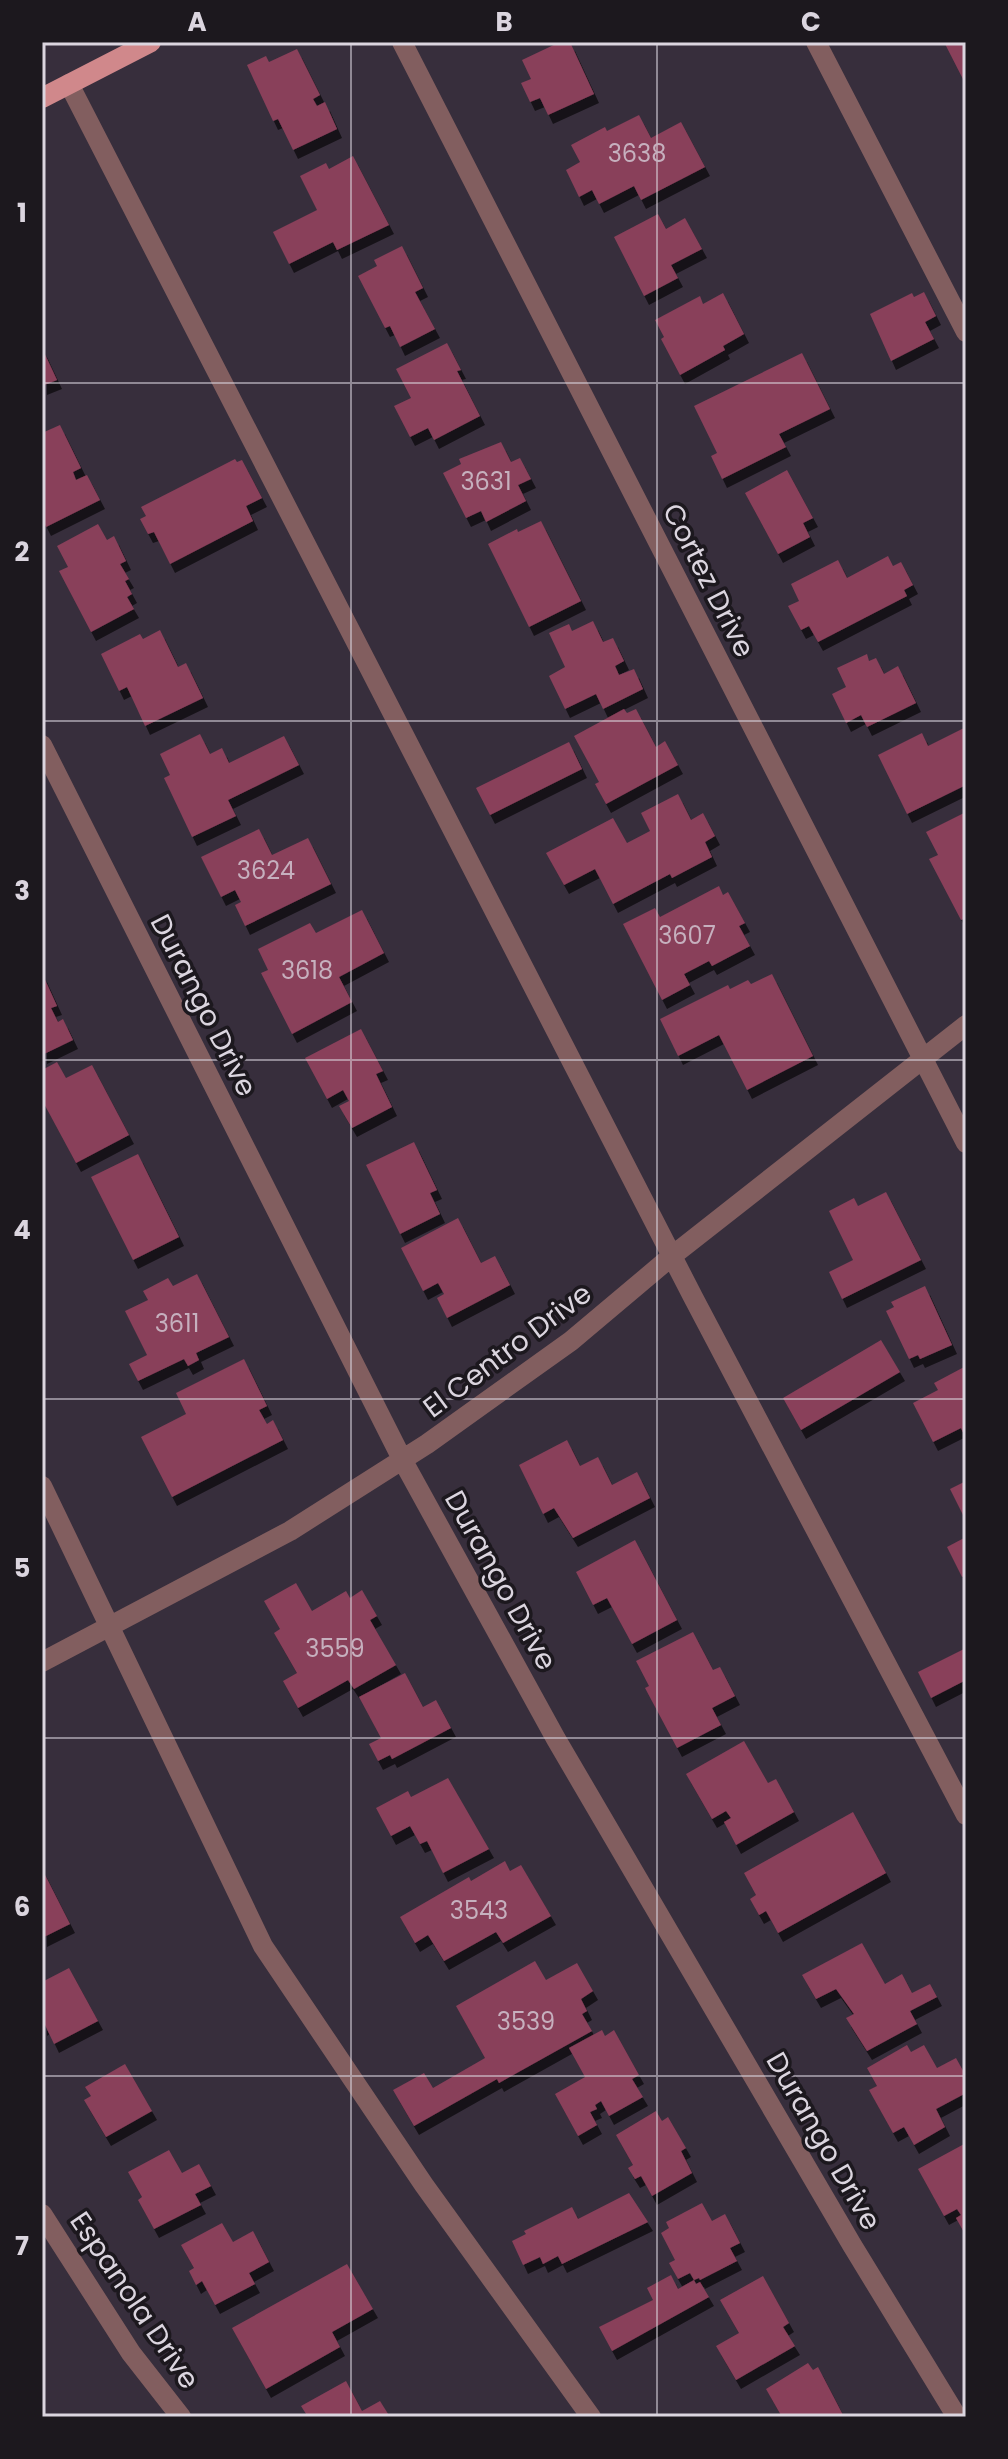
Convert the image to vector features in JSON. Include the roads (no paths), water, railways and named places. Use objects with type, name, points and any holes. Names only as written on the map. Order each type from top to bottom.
[{"type":"main road","points":[[42,98],[151,42]]},
{"type":"street","name":"Cortez Drive","points":[[402,42],[966,1143]]},
{"type":"street","points":[[816,42],[966,332]]},
{"type":"street","points":[[69,84],[672,1256],[966,1815]]},
{"type":"street","name":"Durango Drive","points":[[42,745],[403,1461],[556,1739],[852,2245],[957,2417]]},
{"type":"street","name":"El Centro Drive","points":[[42,1662],[290,1531],[403,1461],[571,1341],[672,1256],[966,1025]]},
{"type":"street","points":[[42,1486],[263,1946],[424,2185],[591,2417]]},
{"type":"street","name":"Espanola Drive","points":[[42,2214],[131,2353],[181,2417]]}]
